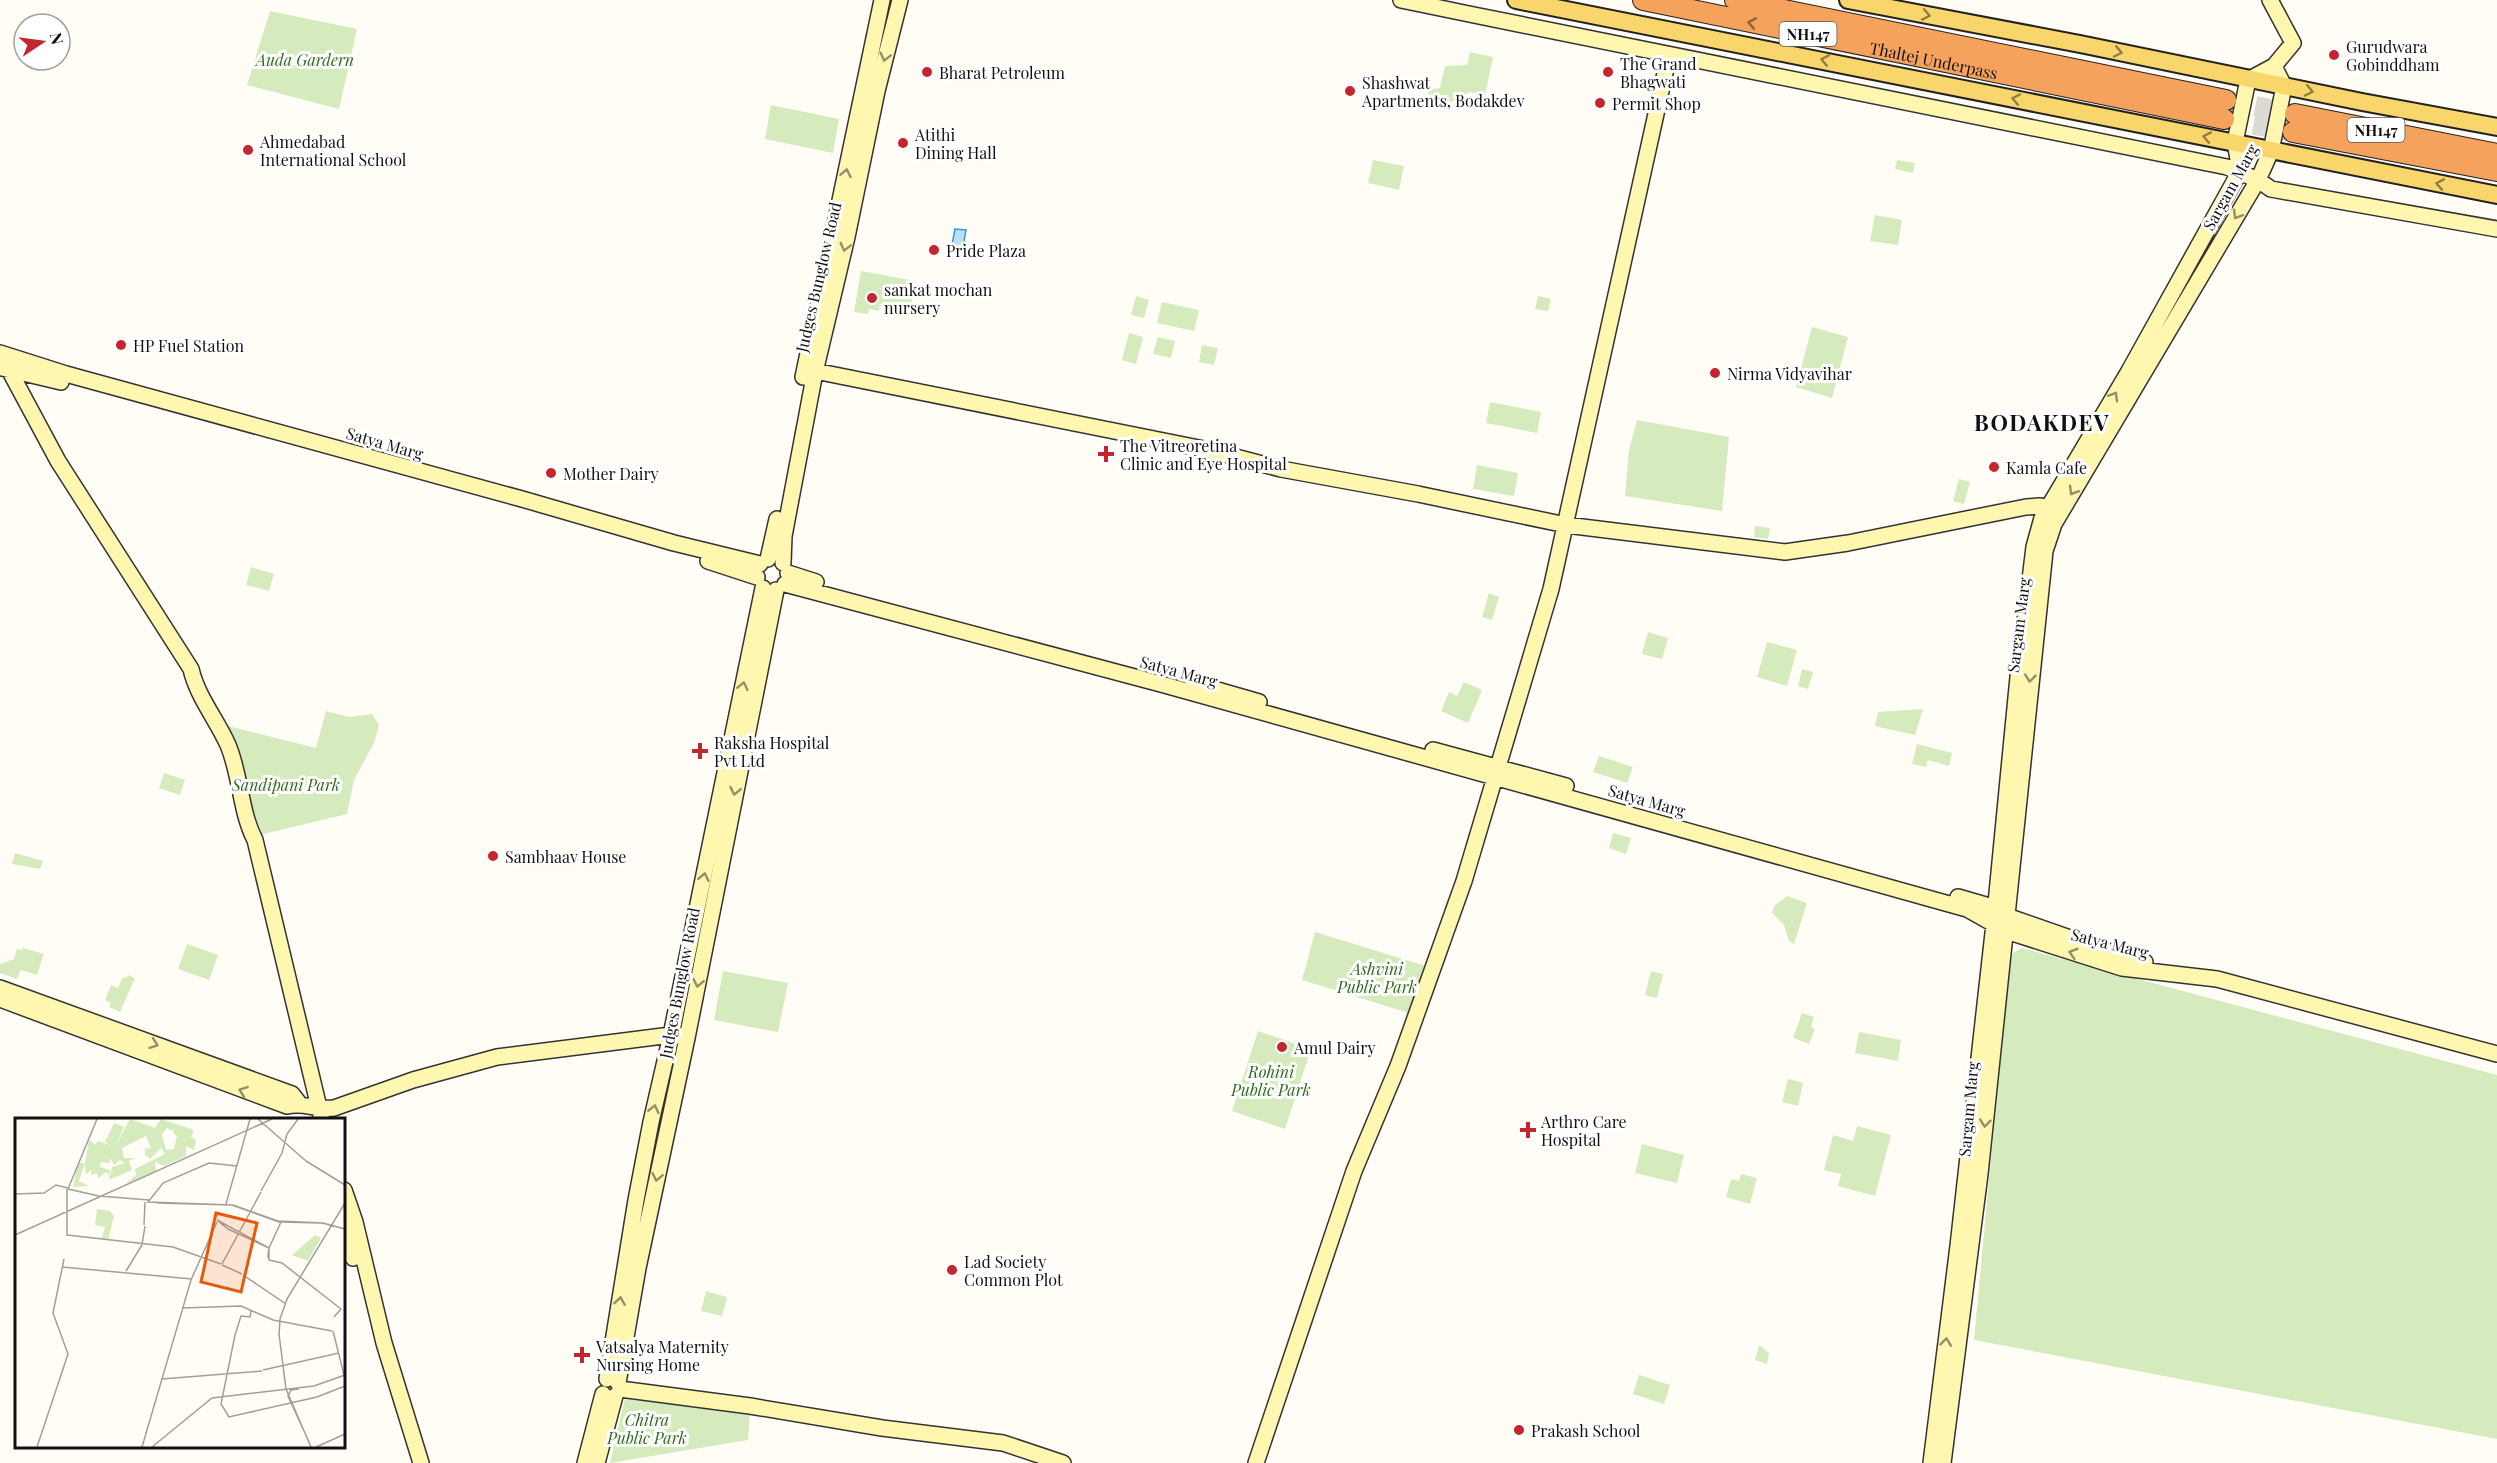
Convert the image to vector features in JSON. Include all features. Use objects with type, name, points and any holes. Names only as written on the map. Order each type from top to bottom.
[{"type":"highway","name":"Thaltej Underpass","points":[[1643,0],[2225,109],[1735,0]]},
{"type":"highway","name":"NH147","points":[[2497,154],[2294,123],[2497,171]]},
{"type":"main road","points":[[1516,0],[2235,142],[2271,152],[2497,195]]},
{"type":"main road","points":[[1848,0],[2497,127]]},
{"type":"street","name":"Judges Bunglow Road","points":[[597,1463],[687,1038],[772,575],[775,535],[810,370],[882,0]]},
{"type":"street","name":"Judges Bunglow Road","points":[[810,370],[847,237],[877,91],[900,0]]},
{"type":"street","points":[[1401,0],[1669,55],[1951,109],[2240,171],[2271,189],[2497,230]]},
{"type":"street","points":[[2248,80],[2274,66],[2293,43],[2270,0]]},
{"type":"street","points":[[1256,1463],[1354,1171],[1398,1066],[1464,881],[1551,590],[1669,55]]},
{"type":"street","points":[[2274,66],[2284,86]]},
{"type":"street","name":"Sargam Marg","points":[[1931,1463],[2001,920],[2045,551],[2054,524],[2054,510],[2240,171],[2235,142],[2248,80]]},
{"type":"street","name":"Sargam Marg","points":[[2054,510],[2258,180],[2271,152],[2284,86]]},
{"type":"street","points":[[0,353],[2,369],[78,501],[191,669],[194,681],[228,746],[247,825],[255,840],[313,1111]]},
{"type":"street","name":"Satya Marg","points":[[0,353],[66,374],[522,499],[772,575],[952,624],[1226,691],[1361,733],[1967,909],[2136,961],[2224,970],[2282,992],[2497,1054]]},
{"type":"street","name":"Satya Marg","points":[[2,369],[375,466],[739,570],[772,575]]},
{"type":"street","points":[[810,370],[1198,448],[1281,469],[1418,494],[1566,525],[1785,552],[1848,543],[2026,507],[2054,510]]},
{"type":"street","name":"Judges Bunglow Road","points":[[585,1463],[613,1388],[636,1200],[651,1122],[772,575]]},
{"type":"street","name":"Sargam Marg","points":[[1943,1463],[1977,1195],[2001,920]]},
{"type":"street","points":[[0,988],[22,1001],[292,1094],[313,1111],[334,1108],[413,1080],[497,1057],[671,1035],[687,1038]]},
{"type":"street","name":"Satya Marg","points":[[2282,992],[2497,1044]]},
{"type":"street","points":[[0,999],[22,1001]]},
{"type":"street","points":[[345,1193],[355,1222],[384,1343],[421,1463]]},
{"type":"street","points":[[345,1227],[398,1423],[412,1463]]},
{"type":"street","points":[[613,1388],[750,1406],[882,1428],[1003,1443],[1063,1463]]},
{"type":"green space","name":"Auda Gardern","points":[[270,11],[357,29],[339,109],[247,85]]},
{"type":"green space","points":[[1470,52],[1493,57],[1485,95],[1470,92],[1440,108],[1426,90],[1440,88],[1445,66],[1467,65]]},
{"type":"green space","points":[[771,105],[839,119],[833,153],[765,139]]},
{"type":"green space","points":[[1373,160],[1404,166],[1399,190],[1368,183]]},
{"type":"green space","points":[[1897,160],[1915,163],[1913,173],[1895,169]]},
{"type":"green space","points":[[1875,215],[1902,220],[1898,245],[1870,241]]},
{"type":"green space","points":[[861,271],[915,281],[911,306],[896,303],[895,306],[880,304],[879,311],[869,309],[868,314],[854,312]]},
{"type":"green space","points":[[1136,296],[1149,300],[1144,318],[1131,315]]},
{"type":"green space","points":[[1538,296],[1551,299],[1548,311],[1535,309]]},
{"type":"green space","points":[[1162,302],[1199,310],[1194,331],[1157,323]]},
{"type":"green space","points":[[1812,327],[1848,337],[1832,398],[1796,387]]},
{"type":"green space","points":[[1129,333],[1143,337],[1136,364],[1122,360]]},
{"type":"green space","points":[[1158,337],[1175,341],[1171,358],[1153,354]]},
{"type":"green space","points":[[1202,345],[1218,348],[1214,365],[1199,362]]},
{"type":"green space","points":[[1490,402],[1541,412],[1537,433],[1486,423]]},
{"type":"green space","points":[[1637,420],[1729,437],[1722,511],[1625,496],[1629,450]]},
{"type":"green space","points":[[1477,465],[1518,473],[1514,496],[1473,489]]},
{"type":"green space","points":[[1959,479],[1970,482],[1964,504],[1953,501]]},
{"type":"green space","points":[[1755,526],[1770,528],[1768,539],[1754,537]]},
{"type":"green space","points":[[251,567],[274,574],[269,591],[246,585]]},
{"type":"green space","points":[[1489,593],[1499,597],[1492,620],[1482,617]]},
{"type":"green space","points":[[1648,632],[1668,638],[1662,659],[1642,654]]},
{"type":"green space","points":[[1767,642],[1797,650],[1787,686],[1757,677]]},
{"type":"green space","points":[[1802,669],[1813,672],[1808,689],[1798,686]]},
{"type":"green space","points":[[1464,682],[1482,690],[1468,723],[1441,711],[1449,692],[1457,696]]},
{"type":"green space","points":[[1923,709],[1915,735],[1875,726],[1878,712]]},
{"type":"green space","name":"Sandipani Park","points":[[326,711],[349,717],[372,714],[379,725],[374,743],[354,780],[347,814],[255,836],[220,724],[316,748]]},
{"type":"green space","points":[[1917,744],[1952,753],[1949,766],[1928,760],[1926,767],[1912,764]]},
{"type":"green space","points":[[1599,756],[1633,767],[1627,783],[1593,772]]},
{"type":"green space","points":[[164,773],[185,780],[180,795],[159,788]]},
{"type":"green space","points":[[1613,833],[1631,838],[1626,854],[1609,848]]},
{"type":"green space","points":[[15,853],[43,861],[40,869],[12,864]]},
{"type":"green space","points":[[1787,896],[1807,903],[1794,944],[1789,941],[1784,925],[1772,913],[1774,906]]},
{"type":"green space","name":"Ashvini Public Park","points":[[1315,932],[1429,967],[1412,1014],[1302,980]]},
{"type":"green space","points":[[187,944],[218,955],[209,980],[178,969]]},
{"type":"green space","points":[[23,948],[44,954],[37,975],[21,970],[17,979],[0,973],[0,964],[14,959],[17,949],[22,950]]},
{"type":"green space","points":[[2022,948],[2497,1075],[2497,1439],[1974,1340],[2009,968],[2013,953]]},
{"type":"green space","points":[[723,971],[788,983],[778,1032],[714,1020]]},
{"type":"green space","points":[[1651,971],[1663,974],[1657,998],[1645,995]]},
{"type":"green space","points":[[128,975],[135,978],[120,1012],[109,1007],[111,1003],[105,1000],[111,985],[118,988],[123,977],[126,978]]},
{"type":"green space","points":[[1802,1013],[1814,1017],[1811,1027],[1815,1029],[1809,1044],[1793,1038]]},
{"type":"green space","name":"Rohini Public Park","points":[[1258,1031],[1311,1049],[1285,1129],[1232,1111]]},
{"type":"green space","points":[[1859,1032],[1901,1040],[1898,1061],[1855,1053]]},
{"type":"green space","points":[[1788,1079],[1803,1083],[1798,1106],[1782,1102]]},
{"type":"green space","points":[[1857,1126],[1891,1135],[1875,1196],[1838,1186],[1841,1174],[1824,1170],[1833,1135],[1853,1141]]},
{"type":"green space","points":[[1642,1144],[1684,1155],[1677,1183],[1635,1173]]},
{"type":"green space","points":[[1741,1174],[1757,1178],[1750,1204],[1726,1197],[1731,1179],[1739,1181]]},
{"type":"green space","points":[[706,1291],[727,1297],[722,1316],[701,1311]]},
{"type":"green space","points":[[1759,1345],[1769,1353],[1767,1364],[1755,1360]]},
{"type":"green space","points":[[1639,1375],[1670,1385],[1664,1404],[1633,1394]]},
{"type":"green space","name":"Chitra Public Park","points":[[625,1398],[750,1411],[748,1440],[610,1463]]},
{"type":"water","points":[[955,229],[966,230],[962,252],[951,250]]},
{"type":"tunnel","points":[[2226,100],[2295,114]]},
{"type":"tunnel","points":[[2224,119],[2293,132]]},
{"type":"place","name":"Gurudwara Gobinddham","points":[[2334,55]]},
{"type":"place","name":"Bharat Petroleum","points":[[927,72]]},
{"type":"place","name":"The Grand Bhagwati","points":[[1608,72]]},
{"type":"place","name":"Shashwat Apartments, Bodakdev","points":[[1350,91]]},
{"type":"place","name":"Permit Shop","points":[[1600,103]]},
{"type":"place","name":"Atithi Dining Hall","points":[[903,143]]},
{"type":"place","name":"Ahmedabad International School","points":[[248,150]]},
{"type":"place","name":"Pride Plaza","points":[[934,250]]},
{"type":"place","name":"sankat mochan nursery","points":[[872,298]]},
{"type":"place","name":"HP Fuel Station","points":[[121,345]]},
{"type":"place","name":"Nirma Vidyavihar","points":[[1715,373]]},
{"type":"place","name":"The Vitreoretina Clinic and Eye Hospital","points":[[1106,454]]},
{"type":"place","name":"Kamla Cafe","points":[[1994,467]]},
{"type":"place","name":"Mother Dairy","points":[[551,473]]},
{"type":"place","name":"Raksha Hospital Pvt Ltd","points":[[700,751]]},
{"type":"place","name":"Sambhaav House","points":[[493,856]]},
{"type":"place","name":"Amul Dairy","points":[[1282,1047]]},
{"type":"place","name":"Arthro Care Hospital","points":[[1528,1130]]},
{"type":"place","name":"Lad Society Common Plot","points":[[952,1270]]},
{"type":"place","name":"Vatsalya Maternity Nursing Home","points":[[582,1355]]},
{"type":"place","name":"Prakash School","points":[[1519,1430]]},
{"type":"district","name":"BODAKDEV","points":[[2042,422]]}]
